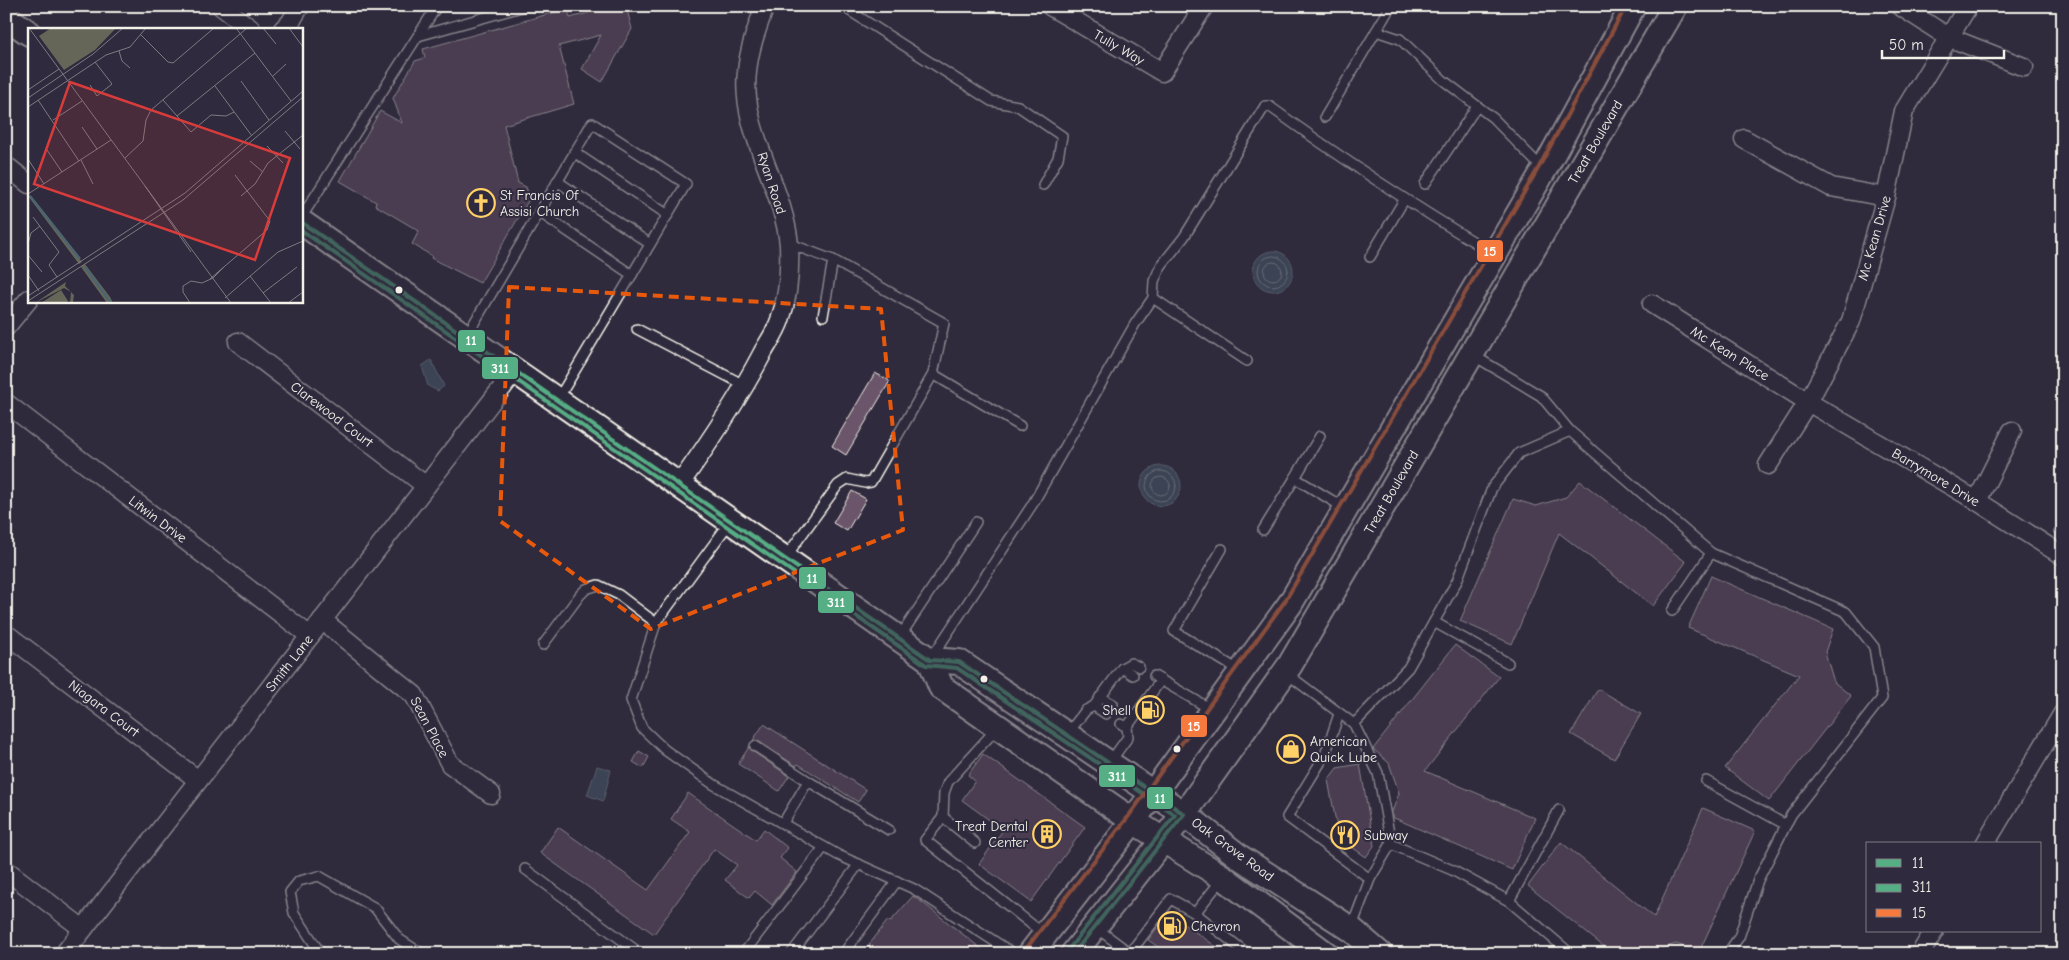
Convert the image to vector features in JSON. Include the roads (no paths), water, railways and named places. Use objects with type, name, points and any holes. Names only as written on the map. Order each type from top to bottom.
[{"type":"main road","points":[[1030,954],[1133,821],[1290,604],[1544,170],[1633,6]]},
{"type":"main road","name":"Treat Boulevard","points":[[1073,954],[1184,814],[1285,672],[1675,6]]},
{"type":"main road","points":[[6,17],[28,32]]},
{"type":"main road","points":[[302,223],[930,660]]},
{"type":"main road","name":"Oak Grove Road","points":[[1326,954],[1224,878],[1133,821],[941,687],[930,660],[959,662],[1184,814],[1241,858],[1351,929],[1380,954]]},
{"type":"street","points":[[221,6],[250,28]]},
{"type":"street","points":[[284,28],[290,23],[300,6]]},
{"type":"street","name":"Ryan Road","points":[[679,485],[746,386],[780,320],[787,282],[788,243],[783,207],[757,138],[748,103],[746,74],[753,39],[765,6]]},
{"type":"street","name":"Tully Way","points":[[1050,6],[1162,72],[1204,6]]},
{"type":"street","points":[[1900,6],[1948,38],[2024,67]]},
{"type":"street","name":"Mc Kean Drive","points":[[1768,465],[1808,402],[1851,321],[1886,197],[1904,112],[1968,6]]},
{"type":"street","points":[[1744,140],[1831,187],[1886,197]]},
{"type":"street","points":[[9,168],[28,183]]},
{"type":"street","points":[[6,327],[28,300]]},
{"type":"street","name":"Mc Kean Place","points":[[1652,304],[1808,402]]},
{"type":"street","name":"Clarewood Court","points":[[238,342],[426,486]]},
{"type":"street","name":"Smith Lane","points":[[64,954],[515,371]]},
{"type":"street","name":"Barrymore Drive","points":[[1808,402],[1977,501],[2063,556]]},
{"type":"street","name":"Litwin Drive","points":[[6,403],[310,636]]},
{"type":"street","points":[[1977,501],[2012,431]]},
{"type":"street","name":"Sean Place","points":[[322,620],[414,695],[450,764],[492,794]]},
{"type":"street","name":"Niagara Court","points":[[9,636],[198,780]]},
{"type":"street","points":[[1986,842],[2063,713]]},
{"type":"street","points":[[6,870],[83,929]]},
{"type":"street","points":[[1920,954],[1933,932]]},
{"type":"lane","points":[[302,216],[437,6]]},
{"type":"lane","points":[[488,16],[495,6]]},
{"type":"lane","points":[[418,36],[525,6]]},
{"type":"lane","points":[[842,6],[990,101],[1018,106],[1062,136],[1058,158],[1043,185]]},
{"type":"lane","points":[[1325,117],[1391,6]]},
{"type":"lane","points":[[1376,32],[1400,39],[1442,80],[1493,118],[1544,170]]},
{"type":"lane","points":[[930,660],[1032,505],[1135,324],[1153,298],[1154,281],[1161,266],[1184,237],[1265,106],[1269,106],[1339,157],[1404,200],[1494,254]]},
{"type":"lane","points":[[1425,184],[1478,106]]},
{"type":"lane","points":[[466,338],[592,123],[686,184],[557,400]]},
{"type":"lane","points":[[574,152],[668,215]]},
{"type":"lane","points":[[557,181],[650,244]]},
{"type":"lane","points":[[1370,257],[1404,200]]},
{"type":"lane","points":[[539,212],[632,275]]},
{"type":"lane","points":[[784,559],[838,486],[847,480],[871,482],[933,374],[944,323],[833,260],[788,243]]},
{"type":"lane","points":[[823,316],[833,260]]},
{"type":"lane","points":[[1153,298],[1247,362]]},
{"type":"lane","points":[[637,329],[746,386]]},
{"type":"lane","points":[[1471,354],[1541,396],[1570,431],[1711,553],[1846,612],[1874,647],[1882,698],[1786,824],[1758,880],[1739,937],[1727,954]]},
{"type":"lane","points":[[933,374],[1020,426]]},
{"type":"lane","points":[[1354,724],[1408,668],[1457,581],[1492,488],[1519,453],[1570,431]]},
{"type":"lane","points":[[1263,530],[1320,436]]},
{"type":"lane","points":[[1295,478],[1346,509]]},
{"type":"lane","points":[[730,522],[656,623],[631,700],[642,728],[665,750],[713,784],[824,847],[914,888],[1014,954]]},
{"type":"lane","points":[[899,638],[976,522]]},
{"type":"lane","points":[[1222,549],[1174,631],[1240,671]]},
{"type":"lane","points":[[1672,612],[1711,553]]},
{"type":"lane","points":[[543,645],[580,595],[598,585],[619,595],[656,623]]},
{"type":"lane","points":[[1434,622],[1508,663]]},
{"type":"lane","points":[[1066,736],[1086,710],[1094,706],[1122,668],[1131,663],[1139,667]]},
{"type":"lane","points":[[1122,668],[1133,675]]},
{"type":"lane","points":[[1285,672],[1354,724],[1378,773],[1391,844],[1370,879],[1351,929]]},
{"type":"lane","points":[[1108,764],[1128,737],[1124,726],[1158,678],[1212,710]]},
{"type":"lane","points":[[1100,697],[1113,704]]},
{"type":"lane","points":[[1094,706],[1106,714]]},
{"type":"lane","points":[[1339,714],[1325,755],[1286,817],[1370,879]]},
{"type":"lane","points":[[998,727],[948,782],[944,792],[944,817],[925,840],[1045,935]]},
{"type":"lane","points":[[755,746],[808,781],[889,830]]},
{"type":"lane","points":[[1706,780],[1786,824]]},
{"type":"lane","points":[[783,823],[808,781]]},
{"type":"lane","points":[[1509,900],[1559,810]]},
{"type":"lane","points":[[944,817],[975,843]]},
{"type":"lane","points":[[1391,844],[1452,870],[1509,900],[1571,954]]},
{"type":"lane","points":[[743,954],[824,847]]},
{"type":"lane","points":[[791,954],[859,864]]},
{"type":"lane","points":[[525,869],[641,954]]},
{"type":"lane","points":[[321,954],[294,912],[290,892],[299,881],[319,876],[375,908],[399,939],[422,954]]},
{"type":"lane","points":[[1195,913],[1224,878]]},
{"type":"lane","points":[[843,954],[897,881]]},
{"type":"lane","points":[[1094,926],[1130,953],[1171,898],[1195,913],[1248,954]]},
{"type":"lane","points":[[152,954],[158,951],[163,954]]},
{"type":"water","points":[[1277,251],[1284,254],[1290,260],[1293,271],[1292,279],[1284,288],[1277,291],[1269,291],[1262,288],[1254,279],[1253,267],[1256,260],[1265,252]]},
{"type":"water","points":[[431,360],[444,386],[438,391],[428,386],[422,366]]},
{"type":"water","points":[[1165,466],[1172,469],[1178,475],[1181,486],[1180,494],[1172,503],[1165,506],[1157,506],[1150,503],[1142,494],[1141,482],[1144,475],[1153,467]]},
{"type":"water","points":[[597,766],[611,770],[603,801],[587,795]]},
{"type":"place","name":"St Francis Of Assisi Church","points":[[481,203]]},
{"type":"place","name":"Shell","points":[[1150,710]]},
{"type":"place","name":"American Quick Lube","points":[[1291,749]]},
{"type":"place","name":"Treat Dental Center","points":[[1047,834]]},
{"type":"place","name":"Subway","points":[[1345,835]]},
{"type":"place","name":"Chevron","points":[[1172,926]]}]
